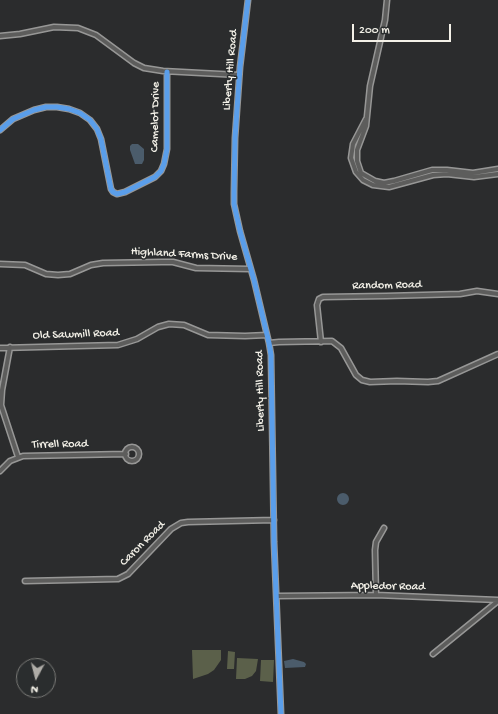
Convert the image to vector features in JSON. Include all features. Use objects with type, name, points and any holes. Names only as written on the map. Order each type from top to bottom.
[{"type":"street","name":"Liberty Hill Road","points":[[248,0],[239,75],[234,151],[234,204],[269,343],[272,370],[271,429],[281,714]]},
{"type":"street","points":[[387,0],[384,25],[370,86],[365,130],[356,154],[361,175],[384,183],[440,170],[498,174]]},
{"type":"street","name":"Camelot Drive","points":[[0,36],[20,34],[54,27],[78,28],[96,35],[134,63],[152,70],[239,75]]},
{"type":"street","name":"Camelot Drive","points":[[0,130],[13,119],[34,110],[46,107],[69,109],[80,113],[90,120],[97,129],[101,139],[111,189],[117,194],[125,192],[156,177],[164,164],[166,149],[167,72]]},
{"type":"street","points":[[484,174],[498,169]]},
{"type":"street","name":"Highland Farms Drive","points":[[0,264],[25,265],[46,274],[58,275],[70,274],[92,265],[103,263],[173,262],[196,268],[250,269]]},
{"type":"street","name":"Random Road","points":[[321,342],[318,305],[319,299],[323,297],[460,294],[477,291],[498,294]]},
{"type":"street","name":"Old Sawmill Road","points":[[0,348],[118,345],[137,339],[158,327],[169,324],[184,325],[208,335],[267,335]]},
{"type":"street","points":[[269,343],[321,342],[328,340],[335,342],[341,348],[356,375],[362,380],[370,382],[438,381],[498,354]]},
{"type":"street","points":[[10,348],[2,390],[1,405],[18,457]]},
{"type":"street","name":"Tirrell Road","points":[[0,471],[7,464],[18,457],[126,454]]},
{"type":"street","name":"Caron Road","points":[[25,581],[118,579],[128,574],[171,529],[181,523],[274,520]]},
{"type":"street","points":[[376,595],[375,550],[376,542],[384,528]]},
{"type":"street","name":"Appledor Road","points":[[277,596],[376,595],[498,601]]},
{"type":"street","points":[[433,654],[498,601]]},
{"type":"green space","points":[[192,650],[221,650],[221,660],[214,670],[208,674],[193,679]]},
{"type":"green space","points":[[228,651],[235,652],[234,669],[227,669]]},
{"type":"green space","points":[[237,658],[258,659],[256,671],[252,676],[245,679],[236,679]]},
{"type":"green space","points":[[261,660],[274,660],[273,682],[260,681]]},
{"type":"water","points":[[132,144],[138,144],[144,149],[144,160],[142,164],[135,164],[130,150],[130,146]]},
{"type":"water","points":[[343,493],[347,495],[349,499],[347,503],[343,505],[339,503],[337,499],[339,495]]},
{"type":"water","points":[[293,659],[304,662],[306,664],[305,667],[285,668],[284,661]]},
{"type":"cycle path","points":[[248,0],[240,67],[235,138],[234,204],[254,280],[271,355],[274,542],[281,714]]},
{"type":"cycle path","points":[[0,130],[13,119],[34,110],[46,107],[69,109],[80,113],[90,120],[97,129],[101,139],[111,189],[117,194],[125,192],[155,177],[161,171],[164,164],[167,149],[167,72]]}]
